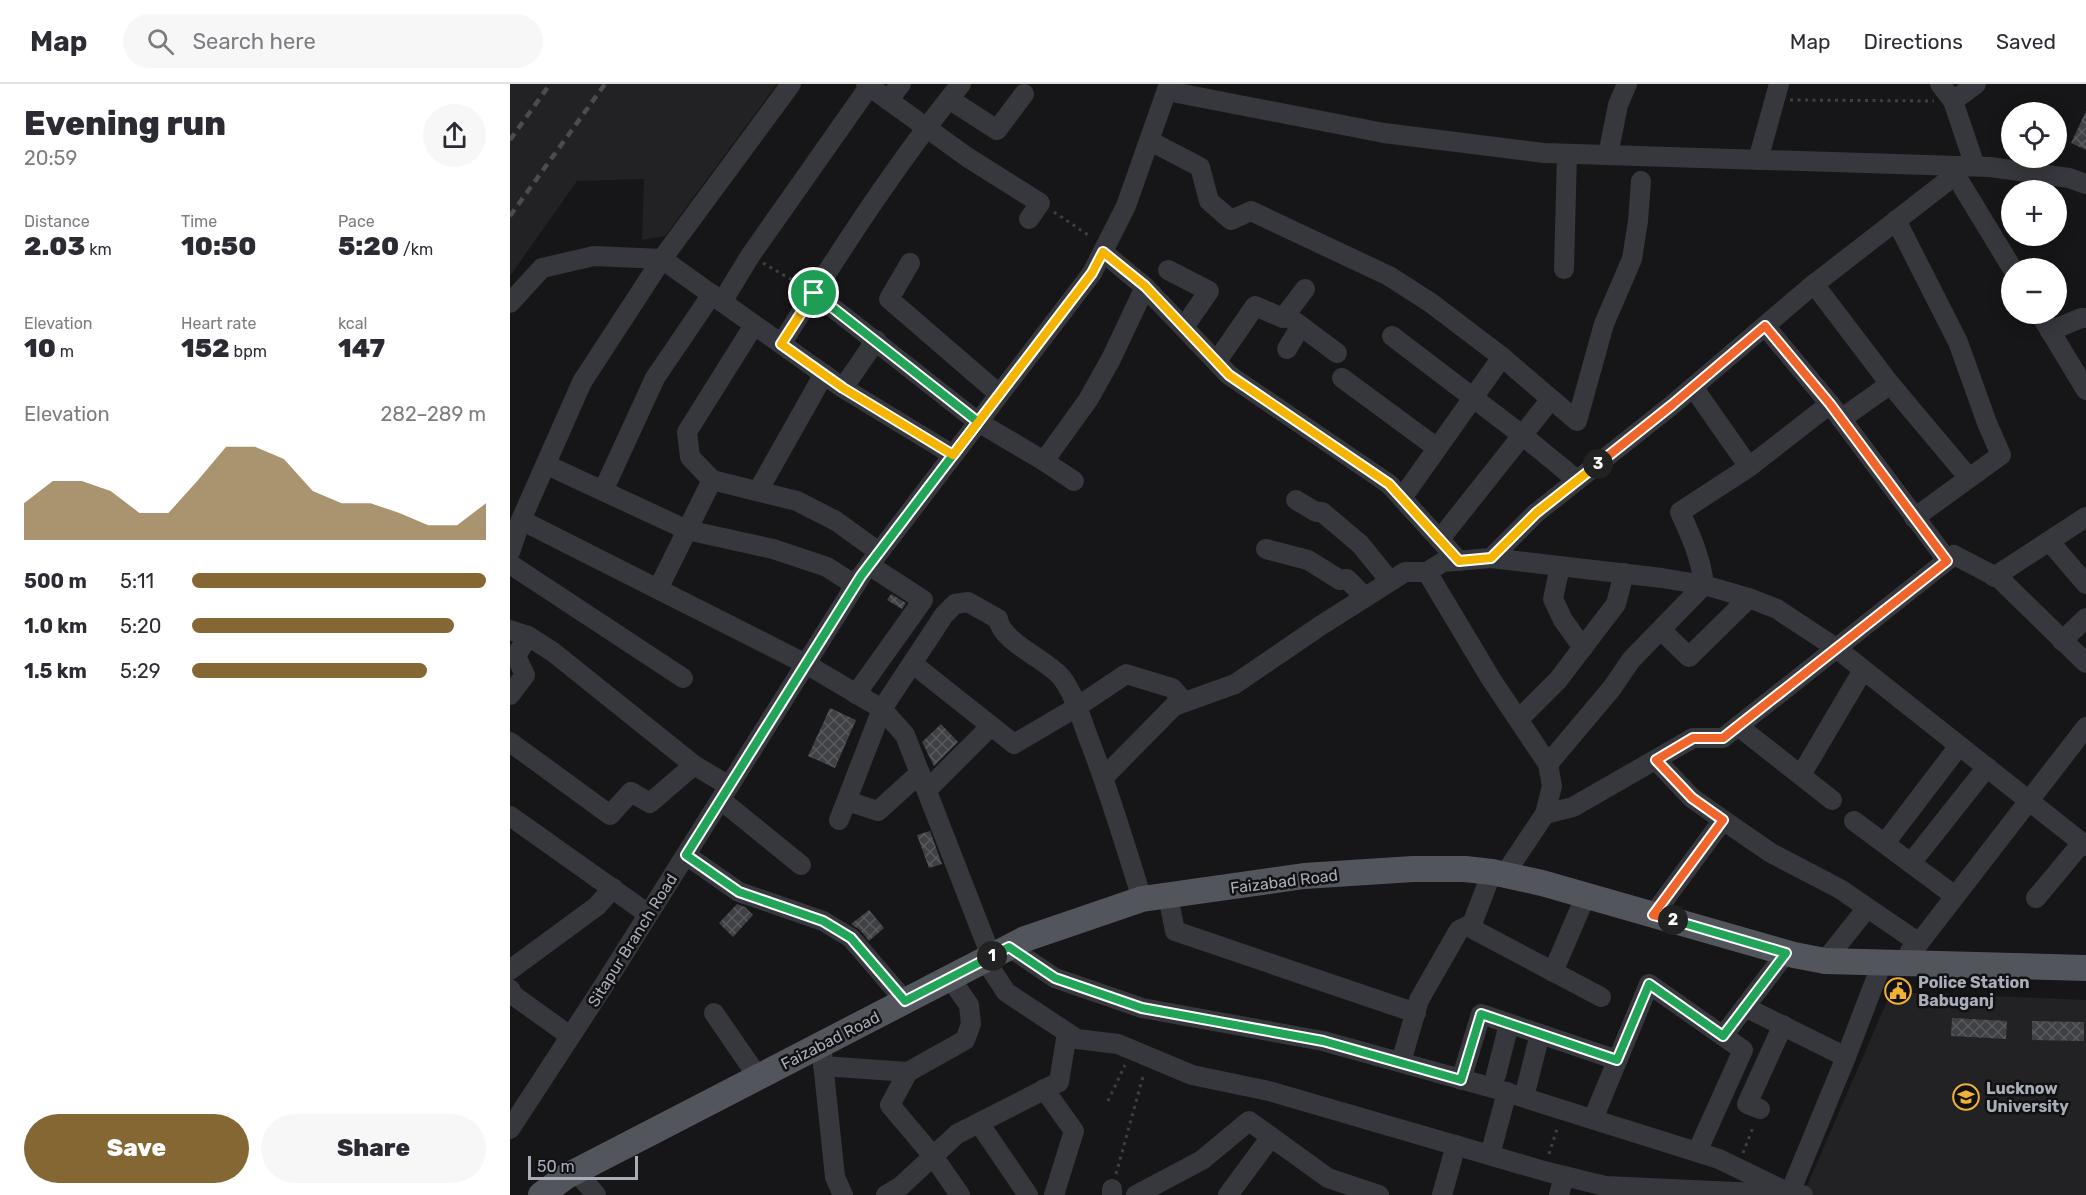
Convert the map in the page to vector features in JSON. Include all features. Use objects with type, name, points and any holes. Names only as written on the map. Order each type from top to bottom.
[{"type":"main road","name":"Faizabad Road","points":[[542,1195],[565,1177],[758,1077],[822,1055],[905,1001],[1025,939],[1142,899],[1304,876],[1413,869],[1465,869],[1498,874],[1586,895],[1786,953],[1825,962],[2086,968]]},
{"type":"street","points":[[510,552],[521,519],[582,382],[662,259],[791,84]]},
{"type":"street","points":[[888,100],[901,84]]},
{"type":"street","points":[[1608,155],[1618,105],[1627,84]]},
{"type":"street","points":[[1940,84],[1953,101],[1975,166]]},
{"type":"street","points":[[1953,101],[1976,84]]},
{"type":"street","points":[[603,491],[655,378],[750,256],[869,85],[967,157],[1034,211]]},
{"type":"street","points":[[1168,87],[1384,133],[1544,153],[1758,160],[1953,170],[1975,166],[2069,178],[2086,184]]},
{"type":"street","name":"Sitapur Branch Road","points":[[510,1129],[686,855],[855,585],[1092,273],[1126,206],[1168,87]]},
{"type":"street","points":[[781,344],[861,219],[926,127],[955,91],[997,130],[1024,94]]},
{"type":"street","points":[[1758,160],[1777,92]]},
{"type":"street","points":[[1150,141],[1200,166],[1209,201],[1231,220],[1251,211],[1389,276],[1431,303],[1502,357],[1577,421],[1604,324],[1632,259],[1641,181]]},
{"type":"street","points":[[1564,270],[1567,154]]},
{"type":"street","points":[[1491,558],[1536,513],[1693,387],[1814,284],[1896,220],[1953,170]]},
{"type":"street","points":[[1953,170],[2006,258]]},
{"type":"street","points":[[1896,220],[1958,342],[2001,455],[1914,518]]},
{"type":"street","points":[[1104,249],[1145,286],[1229,375],[1389,484],[1459,561]]},
{"type":"street","points":[[510,303],[543,268],[594,256],[662,259],[843,388],[953,455]]},
{"type":"street","points":[[910,263],[889,299],[999,394]]},
{"type":"street","points":[[1168,270],[1209,291],[1184,327]]},
{"type":"street","points":[[1814,284],[1890,384],[1969,478]]},
{"type":"street","points":[[1044,461],[1088,400],[1111,359],[1145,286]]},
{"type":"street","points":[[1287,349],[1293,321],[1305,290]]},
{"type":"street","points":[[814,293],[978,422],[1074,481]]},
{"type":"street","points":[[1217,362],[1255,306],[1293,321],[1337,353]]},
{"type":"street","points":[[2050,331],[2086,318]]},
{"type":"street","points":[[2046,324],[2086,390]]},
{"type":"street","points":[[754,325],[687,432],[690,457],[712,480],[797,501],[836,521],[874,559],[923,600],[856,694]]},
{"type":"street","points":[[1765,326],[1836,412],[1947,561]]},
{"type":"street","points":[[1392,336],[1577,480]]},
{"type":"street","points":[[843,388],[876,340]]},
{"type":"street","points":[[1402,498],[1502,357]]},
{"type":"street","points":[[758,491],[824,374]]},
{"type":"street","points":[[1342,378],[1437,448]]},
{"type":"street","points":[[1693,387],[1749,467]]},
{"type":"street","points":[[1704,585],[1698,550],[1680,512],[1836,412],[1882,390]]},
{"type":"street","points":[[1440,539],[1551,399]]},
{"type":"street","points":[[547,465],[687,530],[773,549],[816,563],[827,567],[855,585]]},
{"type":"street","points":[[658,589],[712,480]]},
{"type":"street","points":[[1296,500],[1316,512],[1322,512],[1360,544],[1390,581]]},
{"type":"street","points":[[1994,577],[2086,517]]},
{"type":"street","points":[[521,519],[806,664],[882,709],[905,735],[995,954],[1006,992],[1077,1039],[1118,1044],[1191,1075],[1269,1091],[1544,1171],[1562,1185],[1794,1194]]},
{"type":"street","points":[[2049,541],[2086,584]]},
{"type":"street","points":[[1266,549],[1308,560],[1340,580],[1347,579],[1365,597]]},
{"type":"street","points":[[1545,814],[1573,807],[1693,738],[1723,738],[1954,555],[2000,579],[2086,663]]},
{"type":"street","points":[[1104,777],[1174,706],[1235,684],[1405,572],[1427,572],[1443,562],[1491,558],[1624,573],[1704,585],[1777,609],[1836,648],[1987,767],[2084,844],[2036,898]]},
{"type":"street","points":[[510,564],[683,678]]},
{"type":"street","points":[[1560,566],[1553,599],[1563,620],[1583,648]]},
{"type":"street","points":[[1401,1062],[1419,1000],[1459,930],[1472,924],[1498,874],[1545,814],[1552,786],[1548,764],[1491,679],[1427,572]]},
{"type":"street","points":[[1519,718],[1558,680],[1616,604],[1624,573]]},
{"type":"street","points":[[1548,764],[1612,688],[1631,660],[1704,585]]},
{"type":"street","points":[[1661,630],[1689,657],[1749,598]]},
{"type":"street","points":[[839,820],[882,709],[944,615],[955,604],[968,602],[998,619],[999,624],[1014,640],[1061,677],[1077,707],[1104,777],[1142,899]]},
{"type":"street","points":[[2062,641],[2086,618]]},
{"type":"street","points":[[510,695],[525,675],[516,656],[519,633],[553,652],[694,765],[801,865]]},
{"type":"street","points":[[913,664],[1014,744],[1077,707],[1126,674],[1172,688],[1184,701]]},
{"type":"street","points":[[1800,775],[1863,670]]},
{"type":"street","points":[[847,801],[879,810],[923,782],[991,726]]},
{"type":"street","points":[[1738,726],[1832,800]]},
{"type":"street","points":[[1794,1194],[1846,1057],[1890,963],[1919,943],[2086,727]]},
{"type":"street","points":[[510,742],[610,815],[631,792],[650,803],[694,765]]},
{"type":"street","points":[[1884,843],[1959,746]]},
{"type":"street","points":[[1656,760],[1692,798],[1723,820],[1771,853],[1840,889],[1919,943]]},
{"type":"street","points":[[1911,863],[1987,767]]},
{"type":"street","points":[[510,816],[648,914]]},
{"type":"street","points":[[1653,915],[1723,820]]},
{"type":"street","points":[[1854,820],[1955,896]]},
{"type":"street","points":[[686,855],[739,892],[823,921],[851,938],[905,1001]]},
{"type":"street","points":[[510,970],[597,906],[613,888]]},
{"type":"street","points":[[1553,972],[1586,895]]},
{"type":"street","points":[[1168,896],[1175,932],[1416,1013]]},
{"type":"street","points":[[1825,962],[1867,908]]},
{"type":"street","points":[[1467,926],[1601,997]]},
{"type":"street","points":[[1723,1036],[1786,953]]},
{"type":"street","points":[[995,954],[1055,978],[1142,1008],[1323,1041],[1516,1094],[1719,1159],[1794,1194]]},
{"type":"street","points":[[950,978],[969,1005],[971,1024],[965,1040],[908,1072],[890,1105],[933,1156],[960,1195]]},
{"type":"street","points":[[1593,1119],[1649,984],[1743,1050],[1697,1152]]},
{"type":"street","points":[[510,989],[513,995],[570,1036]]},
{"type":"street","points":[[1745,1007],[1846,1057]]},
{"type":"street","points":[[714,1013],[758,1077]]},
{"type":"street","points":[[1461,1080],[1481,1014],[1617,1060]]},
{"type":"street","points":[[1496,1075],[1509,1024]]},
{"type":"street","points":[[1722,1095],[1754,1107],[1783,1025]]},
{"type":"street","points":[[886,1195],[901,1186],[957,1134],[1059,1082],[1067,1033]]},
{"type":"street","points":[[1490,1155],[1540,1034]]},
{"type":"street","points":[[843,1195],[835,1177],[822,1055],[908,1072]]},
{"type":"street","points":[[1044,1089],[1074,1131],[1054,1195]]},
{"type":"street","points":[[1136,1195],[1202,1160],[1249,1121],[1328,1178],[1379,1195]]},
{"type":"street","points":[[979,1123],[1028,1195]]},
{"type":"street","points":[[1228,1195],[1271,1137]]},
{"type":"street","points":[[1442,1195],[1456,1145]]},
{"type":"street","points":[[576,1171],[596,1195]]},
{"type":"path","points":[[1777,92],[1953,101]]},
{"type":"path","points":[[1034,211],[1104,249]]},
{"type":"path","points":[[750,256],[814,293]]},
{"type":"path","points":[[1108,1101],[1140,1053]]},
{"type":"path","points":[[1112,1192],[1140,1053]]},
{"type":"path","points":[[1742,1157],[1754,1107]]},
{"type":"path","points":[[1544,1171],[1563,1109]]},
{"type":"shaded area","points":[[510,84],[777,84],[665,236],[642,240],[644,179],[577,181],[510,276]]},
{"type":"shaded area","name":"Lucknow University","points":[[1891,992],[2086,1000],[2086,1195],[1803,1195]]},
{"type":"building","points":[[2086,111],[2086,150],[2071,143]]},
{"type":"building","points":[[891,594],[906,603],[902,609],[887,600]]},
{"type":"building","points":[[830,708],[856,720],[835,768],[808,756]]},
{"type":"building","points":[[941,724],[958,742],[934,766],[922,742]]},
{"type":"building","points":[[930,831],[942,864],[929,868],[917,835]]},
{"type":"building","points":[[737,904],[745,907],[753,915],[733,937],[719,923]]},
{"type":"building","points":[[869,910],[884,928],[869,941],[860,930],[851,924]]},
{"type":"building","points":[[1952,1018],[2007,1021],[2006,1039],[1951,1036]]},
{"type":"building","points":[[2032,1021],[2084,1022],[2084,1041],[2032,1040]]},
{"type":"railway","points":[[510,140],[550,84]]},
{"type":"railway","points":[[510,216],[605,84]]},
{"type":"place","name":"Police Station Babuganj","points":[[1898,991]]},
{"type":"place","name":"Lucknow University","points":[[1966,1097]]},
{"type":"route","points":[[814,293],[781,344],[843,388],[953,455],[1092,273],[1103,252],[1145,286],[1229,375],[1389,484],[1459,561],[1491,558],[1536,513],[1672,405],[1765,326],[1830,404],[1947,561],[1723,738],[1693,738],[1656,760],[1692,798],[1723,820],[1653,915],[1786,953],[1723,1036],[1649,984],[1617,1060],[1481,1014],[1461,1080],[1323,1041],[1142,1008],[1055,978],[1009,947],[905,1001],[851,938],[823,921],[739,892],[686,855],[861,576],[916,503],[978,422],[814,293]]}]
